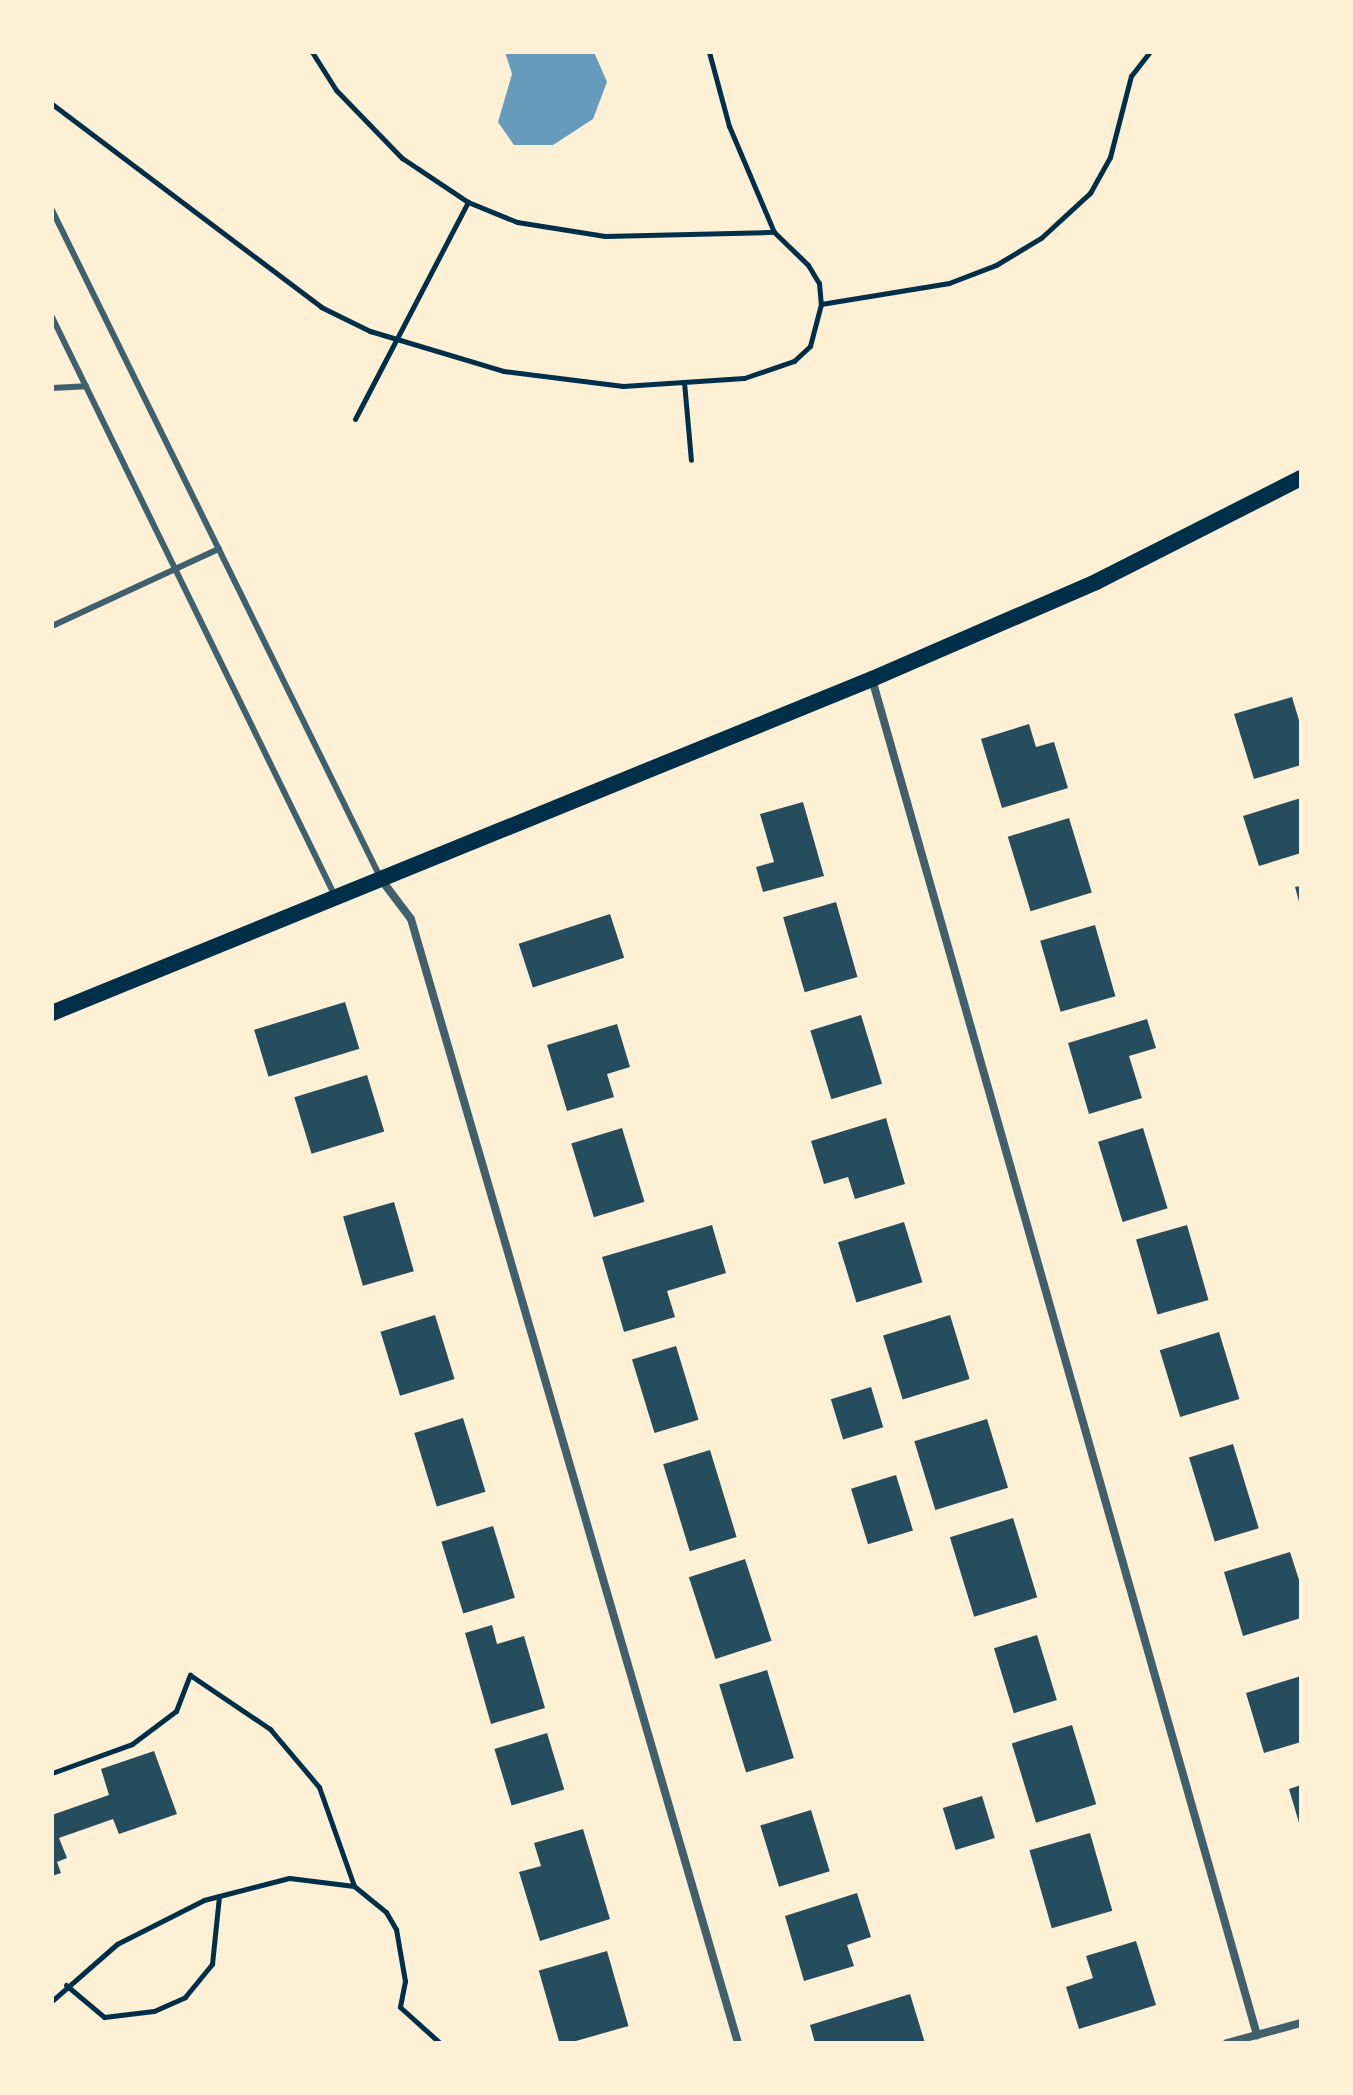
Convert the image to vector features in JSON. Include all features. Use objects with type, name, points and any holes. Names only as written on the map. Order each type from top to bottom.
[{"type":"main road","points":[[52,1013],[337,901],[872,679],[1096,582],[1301,478]]},
{"type":"street","points":[[872,679],[1257,2035]]},
{"type":"street","points":[[383,882],[411,919],[738,2043]]},
{"type":"street","points":[[1227,2043],[1301,2023]]},
{"type":"lane","points":[[52,210],[383,882]]},
{"type":"lane","points":[[52,317],[337,901]]},
{"type":"lane","points":[[52,388],[86,386]]},
{"type":"lane","points":[[52,626],[219,549]]},
{"type":"path","points":[[312,52],[373,132],[430,181],[468,202],[517,222],[581,234],[774,232]]},
{"type":"path","points":[[52,104],[321,307],[396,340],[503,371],[571,383],[744,378],[794,361],[810,346],[821,304],[819,283],[808,265],[774,232],[729,126],[709,52]]},
{"type":"path","points":[[821,304],[949,283],[996,265],[1041,238],[1090,193],[1110,157],[1131,76],[1150,52]]},
{"type":"path","points":[[355,419],[468,202]]},
{"type":"path","points":[[684,382],[691,460]]},
{"type":"path","points":[[52,1773],[132,1744],[176,1711],[190,1675],[270,1729],[319,1787],[354,1886],[386,1912],[396,1929],[405,1981],[400,2007],[408,2020],[440,2043]]},
{"type":"path","points":[[52,2001],[66,1985],[117,1944],[219,1896],[289,1878],[354,1886]]},
{"type":"path","points":[[66,1985],[104,2017],[154,2011],[185,1997],[212,1964],[219,1896]]},
{"type":"water","points":[[505,52],[594,52],[607,82],[593,119],[553,145],[514,145],[498,122],[512,74]]},
{"type":"building","points":[[1292,697],[1301,727],[1301,765],[1254,779],[1234,714]]},
{"type":"building","points":[[1029,724],[1036,747],[1054,742],[1068,788],[1002,808],[981,739]]},
{"type":"building","points":[[1301,798],[1301,853],[1259,866],[1243,816]]},
{"type":"building","points":[[803,802],[824,876],[763,892],[756,867],[774,862],[760,814]]},
{"type":"building","points":[[1069,818],[1092,893],[1031,911],[1008,837]]},
{"type":"building","points":[[1301,886],[1301,905],[1300,905],[1295,887]]},
{"type":"building","points":[[836,902],[857,977],[805,992],[783,917]]},
{"type":"building","points":[[610,914],[624,958],[533,987],[519,944]]},
{"type":"building","points":[[1095,925],[1115,996],[1061,1012],[1040,941]]},
{"type":"building","points":[[345,1002],[359,1049],[268,1077],[254,1030]]},
{"type":"building","points":[[861,1015],[882,1084],[831,1099],[810,1030]]},
{"type":"building","points":[[1147,1019],[1156,1048],[1129,1056],[1142,1098],[1089,1114],[1068,1043]]},
{"type":"building","points":[[617,1024],[630,1067],[607,1074],[614,1097],[567,1111],[547,1045]]},
{"type":"building","points":[[367,1075],[384,1131],[312,1154],[294,1097]]},
{"type":"building","points":[[886,1118],[905,1184],[855,1199],[848,1177],[824,1184],[811,1141]]},
{"type":"building","points":[[622,1128],[645,1202],[594,1217],[571,1143]]},
{"type":"building","points":[[1143,1128],[1168,1208],[1123,1222],[1098,1142]]},
{"type":"building","points":[[394,1202],[414,1271],[363,1286],[343,1217]]},
{"type":"building","points":[[904,1222],[922,1282],[856,1302],[838,1242]]},
{"type":"building","points":[[712,1225],[726,1273],[667,1291],[675,1317],[624,1332],[602,1257]]},
{"type":"building","points":[[1187,1225],[1208,1300],[1158,1315],[1136,1240]]},
{"type":"building","points":[[435,1315],[455,1379],[400,1396],[380,1332]]},
{"type":"building","points":[[950,1315],[970,1379],[903,1400],[883,1335]]},
{"type":"building","points":[[1219,1332],[1239,1399],[1180,1417],[1160,1350]]},
{"type":"building","points":[[676,1346],[699,1420],[655,1433],[632,1359]]},
{"type":"building","points":[[871,1387],[883,1427],[843,1439],[831,1399]]},
{"type":"building","points":[[463,1418],[486,1492],[437,1507],[414,1433]]},
{"type":"building","points":[[987,1419],[1008,1488],[935,1510],[914,1441]]},
{"type":"building","points":[[1233,1444],[1259,1528],[1215,1542],[1189,1457]]},
{"type":"building","points":[[710,1450],[737,1537],[690,1551],[663,1464]]},
{"type":"building","points":[[896,1475],[913,1530],[868,1544],[851,1489]]},
{"type":"building","points":[[1013,1518],[1037,1597],[974,1617],[950,1537]]},
{"type":"building","points":[[493,1526],[515,1598],[463,1614],[441,1542]]},
{"type":"building","points":[[1290,1552],[1301,1586],[1301,1618],[1243,1636],[1224,1572]]},
{"type":"building","points":[[745,1559],[772,1641],[715,1659],[689,1577]]},
{"type":"building","points":[[492,1625],[497,1644],[524,1636],[545,1708],[491,1724],[465,1633]]},
{"type":"building","points":[[1037,1635],[1057,1700],[1014,1713],[994,1648]]},
{"type":"building","points":[[767,1670],[794,1758],[746,1773],[719,1685]]},
{"type":"building","points":[[1301,1676],[1301,1742],[1264,1753],[1246,1693]]},
{"type":"building","points":[[1072,1725],[1096,1804],[1036,1823],[1012,1743]]},
{"type":"building","points":[[547,1733],[564,1789],[512,1806],[494,1749]]},
{"type":"building","points":[[154,1751],[177,1814],[119,1834],[113,1819],[59,1838],[67,1858],[57,1862],[61,1873],[52,1876],[52,1815],[109,1795],[101,1769]]},
{"type":"building","points":[[1301,1785],[1301,1825],[1300,1826],[1289,1789]]},
{"type":"building","points":[[982,1796],[995,1838],[956,1850],[943,1808]]},
{"type":"building","points":[[811,1810],[830,1871],[779,1887],[760,1825]]},
{"type":"building","points":[[583,1829],[610,1919],[540,1941],[519,1872],[541,1866],[534,1843]]},
{"type":"building","points":[[1090,1833],[1112,1911],[1052,1928],[1029,1850]]},
{"type":"building","points":[[857,1893],[871,1937],[847,1945],[854,1966],[804,1981],[785,1916]]},
{"type":"building","points":[[1136,1941],[1156,2005],[1079,2029],[1066,1987],[1093,1978],[1086,1956]]},
{"type":"building","points":[[607,1951],[628,2026],[560,2043],[539,1971]]},
{"type":"building","points":[[910,1994],[925,2043],[815,2043],[810,2025]]}]
